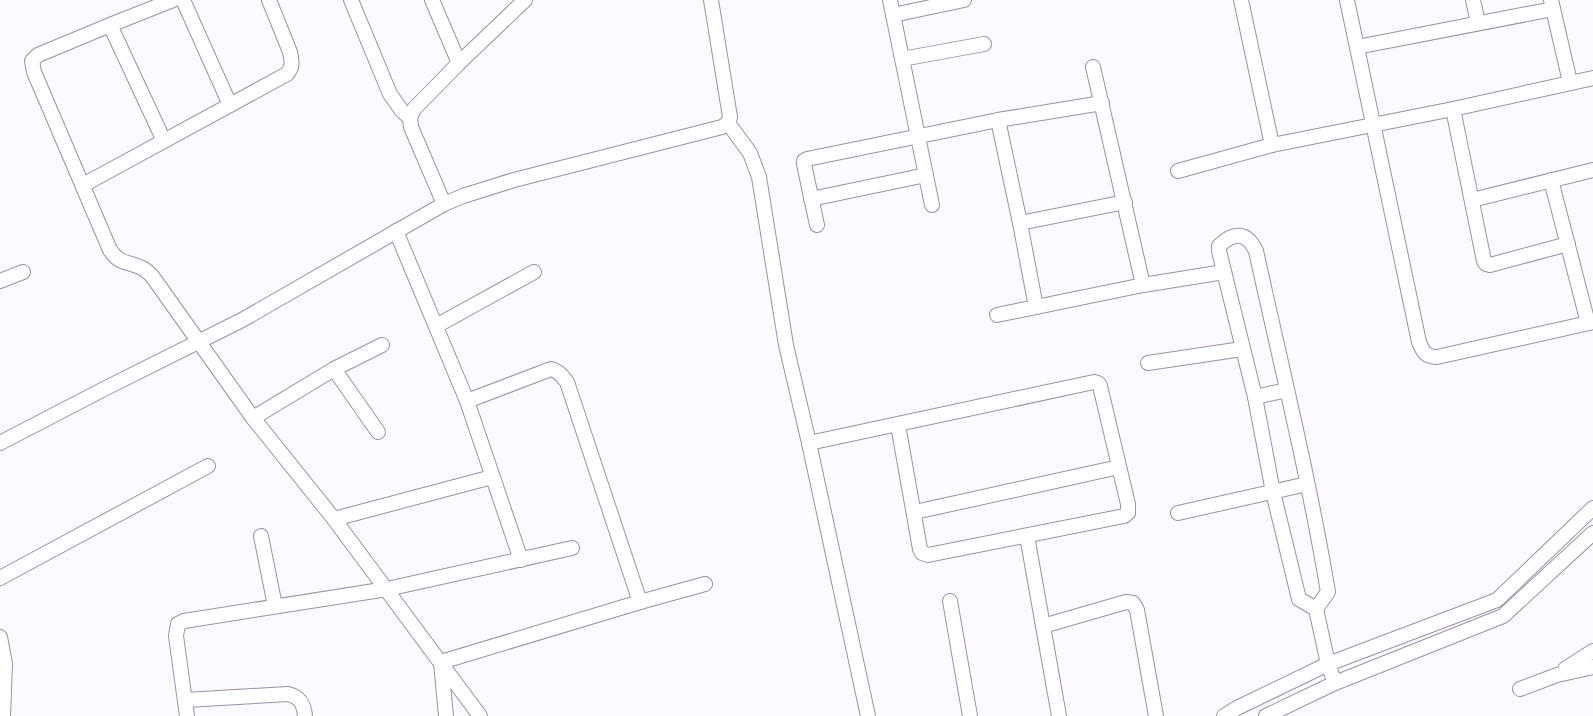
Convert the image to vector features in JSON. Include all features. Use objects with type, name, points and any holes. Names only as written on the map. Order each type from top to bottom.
[{"type":"street","points":[[173,0],[38,56],[32,61],[34,72],[110,250],[116,258],[143,269],[152,276],[253,418],[334,519],[480,716]]},
{"type":"street","points":[[183,0],[230,105]]},
{"type":"street","points":[[83,185],[280,79],[291,69],[292,61],[290,52],[269,0]]},
{"type":"street","points":[[351,0],[390,94],[402,111],[410,118]]},
{"type":"street","points":[[432,0],[459,63]]},
{"type":"street","points":[[444,204],[411,127],[410,118],[414,109],[459,63],[525,0]]},
{"type":"street","points":[[0,443],[242,320],[444,204],[463,196],[514,180],[722,127],[728,123],[730,117],[711,0]]},
{"type":"street","points":[[890,0],[932,205]]},
{"type":"street","points":[[893,15],[964,0]]},
{"type":"street","points":[[1241,0],[1272,145]]},
{"type":"street","points":[[1347,0],[1358,47],[1372,126],[1419,342],[1425,354],[1430,357],[1437,357],[1591,322],[1551,180]]},
{"type":"street","points":[[1473,0],[1478,23]]},
{"type":"street","points":[[1358,47],[1478,23],[1552,4],[1570,82]]},
{"type":"street","points":[[110,25],[164,141]]},
{"type":"street","points":[[902,59],[984,44]]},
{"type":"street","points":[[1093,67],[1143,285]]},
{"type":"street","points":[[1178,171],[1272,145],[1372,126],[1593,78]]},
{"type":"street","points":[[817,225],[804,164],[804,161],[807,159],[998,120],[1102,103]]},
{"type":"street","points":[[1453,109],[1484,261],[1486,264],[1490,265],[1568,244]]},
{"type":"street","points":[[998,120],[1036,307]]},
{"type":"street","points":[[728,123],[750,153],[759,177],[786,345],[809,443],[868,716]]},
{"type":"street","points":[[1472,200],[1593,170]]},
{"type":"street","points":[[811,199],[926,175]]},
{"type":"street","points":[[1020,224],[1125,202]]},
{"type":"street","points":[[396,231],[467,401],[521,560]]},
{"type":"street","points":[[1316,609],[1328,592],[1318,534],[1256,251],[1251,241],[1236,235],[1227,238],[1219,246],[1219,252],[1242,349],[1255,396],[1273,492],[1299,599],[1316,609],[1334,684]]},
{"type":"street","points":[[0,281],[23,272]]},
{"type":"street","points":[[436,326],[534,272]]},
{"type":"street","points":[[997,315],[1143,285],[1224,272]]},
{"type":"street","points":[[253,418],[334,370],[382,345]]},
{"type":"street","points":[[1148,363],[1242,349]]},
{"type":"street","points":[[467,401],[551,369],[561,374],[567,382],[640,602]]},
{"type":"street","points":[[334,370],[378,432]]},
{"type":"street","points":[[809,443],[1094,382],[1098,383],[1100,386],[1128,504],[1128,513],[1124,516],[1027,536],[928,555],[922,553],[920,549],[915,512],[898,425]]},
{"type":"street","points":[[1255,396],[1287,390]]},
{"type":"street","points":[[0,578],[208,466]]},
{"type":"street","points":[[915,512],[1119,467]]},
{"type":"street","points":[[334,519],[492,477]]},
{"type":"street","points":[[1178,513],[1307,484]]},
{"type":"street","points":[[1224,716],[1237,708],[1328,664],[1497,600],[1593,508]]},
{"type":"street","points":[[1266,716],[1334,684],[1503,616],[1593,533]]},
{"type":"street","points":[[261,536],[275,606]]},
{"type":"street","points":[[1027,536],[1060,716]]},
{"type":"street","points":[[187,716],[176,636],[178,624],[184,621],[387,589],[572,548]]},
{"type":"street","points":[[441,662],[705,584]]},
{"type":"street","points":[[950,601],[970,716]]},
{"type":"street","points":[[1043,626],[1126,602],[1133,603],[1137,610],[1156,716]]},
{"type":"street","points":[[0,637],[4,656],[2,679],[3,716]]},
{"type":"street","points":[[1557,675],[1593,650]]},
{"type":"street","points":[[441,662],[446,716]]},
{"type":"street","points":[[1520,689],[1557,675],[1593,667]]},
{"type":"street","points":[[186,700],[288,694],[296,696],[301,701],[305,716]]}]
